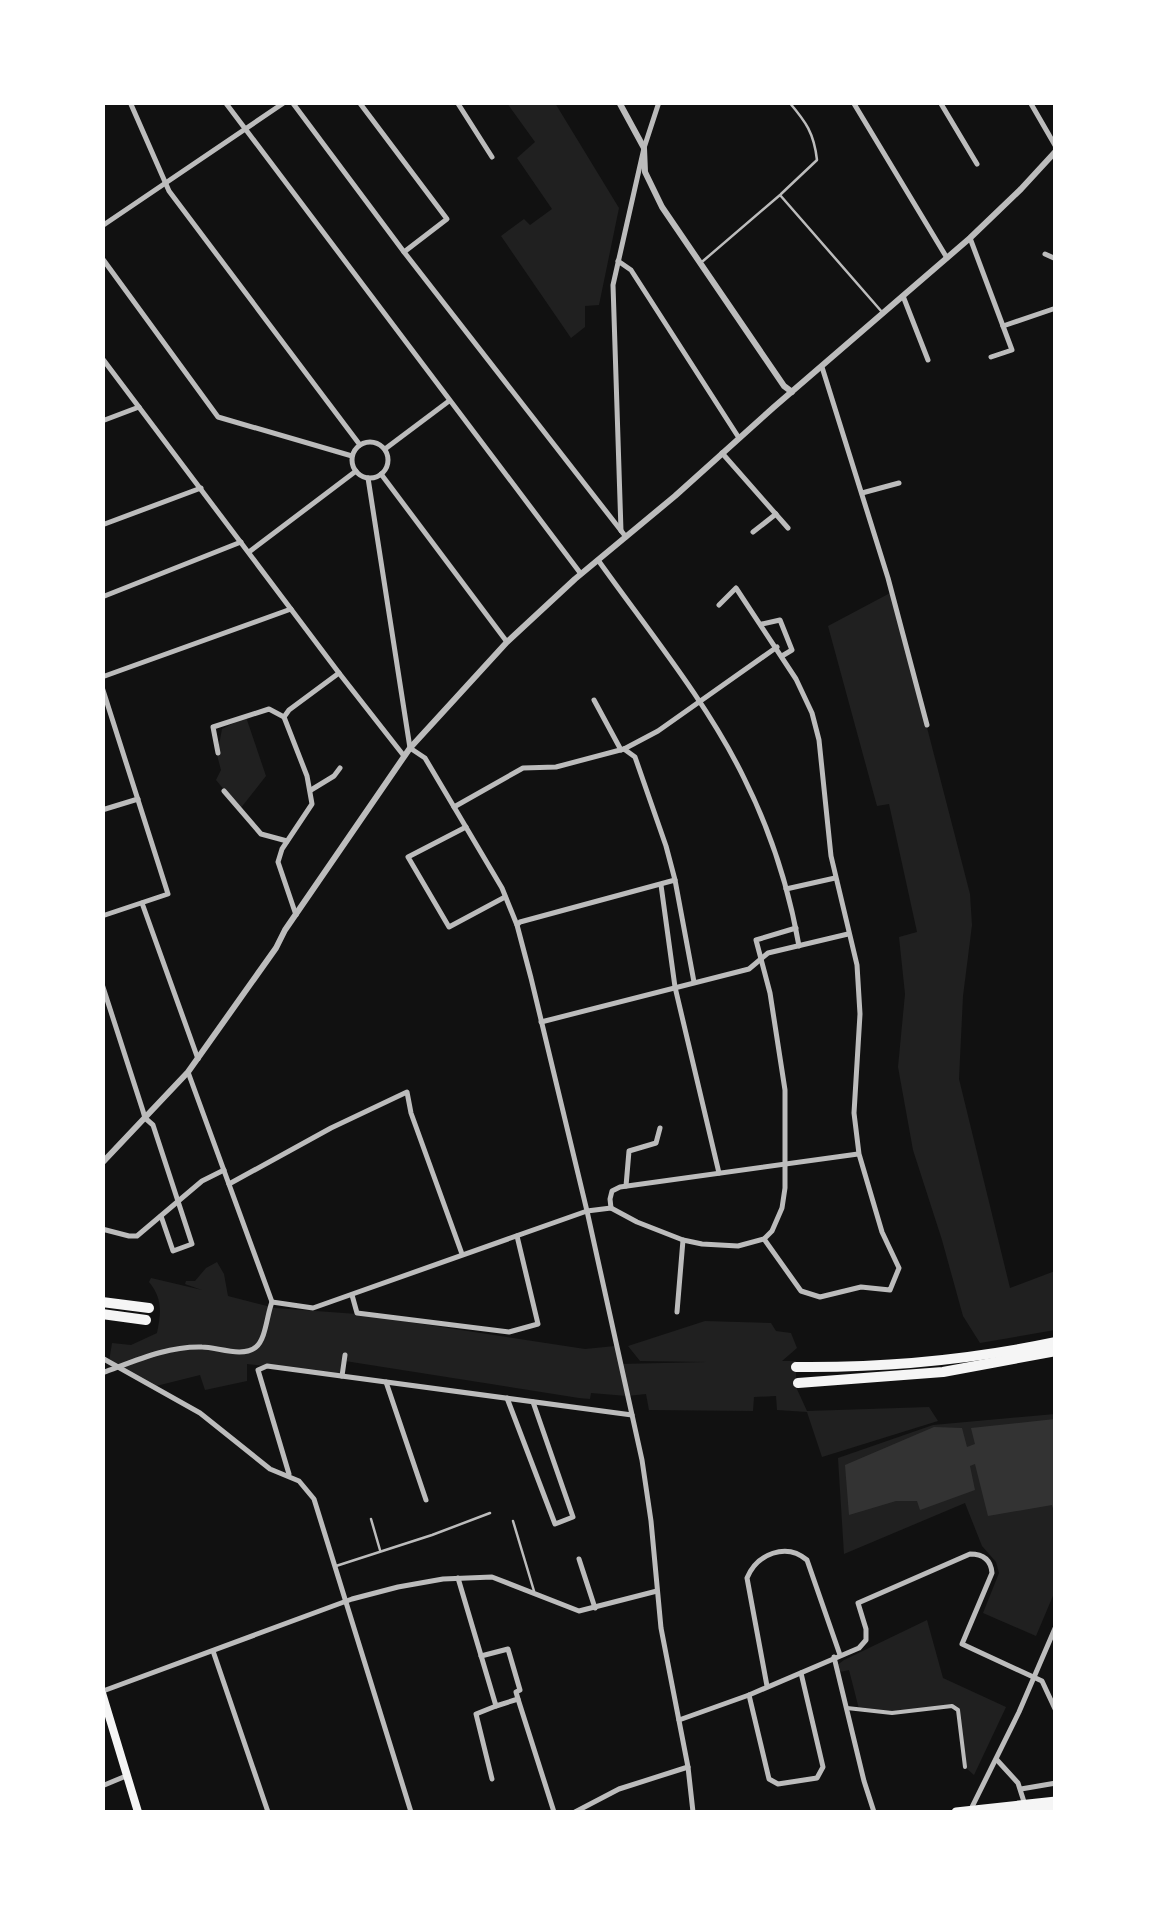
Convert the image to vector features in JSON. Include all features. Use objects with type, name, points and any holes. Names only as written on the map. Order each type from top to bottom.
[{"type":"highway","points":[[102,1302],[148,1314],[102,1314]]},
{"type":"highway","points":[[796,1367],[860,1368],[944,1360],[1056,1342]]},
{"type":"highway","points":[[798,1383],[943,1372],[1056,1351]]},
{"type":"main road","points":[[102,1692],[106,1717],[138,1812]]},
{"type":"main road","points":[[1008,1812],[1056,1803]]},
{"type":"main road","points":[[956,1812],[1026,1809]]},
{"type":"street","points":[[130,102],[166,184],[360,445]]},
{"type":"street","points":[[225,102],[580,574]]},
{"type":"street","points":[[102,226],[289,102],[624,534]]},
{"type":"street","points":[[359,102],[447,218],[404,252]]},
{"type":"street","points":[[457,102],[492,157]]},
{"type":"street","points":[[619,102],[644,148],[645,172],[674,226],[784,386],[792,392]]},
{"type":"street","points":[[624,534],[613,285],[644,148],[660,102]]},
{"type":"street","points":[[853,102],[947,258]]},
{"type":"street","points":[[940,102],[977,164]]},
{"type":"street","points":[[102,1163],[198,1060],[404,756],[506,642],[624,534],[676,496],[970,238],[1056,149],[1030,102]]},
{"type":"street","points":[[970,238],[1012,350],[991,358]]},
{"type":"street","points":[[1045,254],[1056,259]]},
{"type":"street","points":[[102,258],[218,417],[352,456]]},
{"type":"street","points":[[618,260],[630,270],[739,438]]},
{"type":"street","points":[[903,296],[928,360]]},
{"type":"street","points":[[1003,326],[1056,308]]},
{"type":"street","points":[[102,358],[404,756]]},
{"type":"street","points":[[822,367],[888,578],[927,726]]},
{"type":"street","points":[[385,449],[449,402]]},
{"type":"street","points":[[102,421],[139,407]]},
{"type":"street","points":[[352,456],[360,445],[370,442],[385,449]]},
{"type":"street","points":[[352,456],[356,471],[368,478],[381,474],[387,465],[385,449]]},
{"type":"street","points":[[722,453],[788,528]]},
{"type":"street","points":[[250,552],[356,471]]},
{"type":"street","points":[[381,474],[506,642]]},
{"type":"street","points":[[368,478],[410,748],[425,758],[505,897],[541,1022],[648,1493],[667,1666],[688,1767],[692,1812]]},
{"type":"street","points":[[862,493],[899,483]]},
{"type":"street","points":[[102,525],[201,488]]},
{"type":"street","points":[[754,532],[776,514]]},
{"type":"street","points":[[102,597],[241,542]]},
{"type":"street","points":[[598,560],[699,702],[743,775],[786,889],[799,946]]},
{"type":"street","points":[[719,605],[736,588],[782,656],[812,713],[820,741],[831,856],[858,965],[860,1014],[854,1112],[860,1154],[882,1232],[899,1268],[890,1290],[861,1287],[820,1298],[801,1291],[764,1238]]},
{"type":"street","points":[[102,677],[292,609]]},
{"type":"street","points":[[762,624],[780,620],[792,650],[782,656]]},
{"type":"street","points":[[454,807],[522,768],[556,767],[623,749],[658,731],[777,647]]},
{"type":"street","points":[[284,716],[338,673]]},
{"type":"street","points":[[102,687],[168,894],[102,916]]},
{"type":"street","points":[[594,700],[623,749],[635,757],[653,804],[675,880],[694,983]]},
{"type":"street","points":[[218,753],[213,727],[269,710],[284,716],[311,790],[312,804],[278,862],[296,915]]},
{"type":"street","points":[[311,790],[340,768]]},
{"type":"street","points":[[224,791],[261,834],[287,841]]},
{"type":"street","points":[[102,810],[138,799]]},
{"type":"street","points":[[466,827],[408,857],[450,927],[505,897]]},
{"type":"street","points":[[786,889],[836,878]]},
{"type":"street","points":[[516,925],[675,880]]},
{"type":"street","points":[[662,885],[676,986],[719,1173]]},
{"type":"street","points":[[142,903],[198,1060]]},
{"type":"street","points":[[272,1302],[312,1308],[587,1212],[612,1208],[682,1240],[738,1246],[764,1238],[772,1231],[782,1208],[785,1090],[756,940],[796,928]]},
{"type":"street","points":[[541,1022],[749,968],[768,953],[848,934]]},
{"type":"street","points":[[102,984],[145,1118],[153,1125],[192,1244],[173,1251],[161,1216]]},
{"type":"street","points":[[102,1373],[169,1349],[203,1346],[252,1350],[259,1344],[272,1302],[188,1072]]},
{"type":"street","points":[[228,1184],[407,1092],[411,1114],[462,1254]]},
{"type":"street","points":[[626,1186],[629,1152],[656,1144],[660,1128]]},
{"type":"street","points":[[612,1208],[612,1192],[626,1186],[860,1154]]},
{"type":"street","points":[[102,1230],[138,1236],[202,1181],[224,1170]]},
{"type":"street","points":[[352,1294],[357,1313],[509,1332],[538,1324],[517,1236]]},
{"type":"street","points":[[677,1312],[682,1240]]},
{"type":"street","points":[[342,1376],[344,1355]]},
{"type":"street","points":[[106,1360],[200,1413],[270,1469],[300,1481],[314,1499],[411,1812]]},
{"type":"street","points":[[290,1476],[258,1370],[267,1366],[632,1415]]},
{"type":"street","points":[[386,1382],[426,1500]]},
{"type":"street","points":[[507,1398],[555,1524],[573,1518],[533,1402]]},
{"type":"street","points":[[768,1686],[747,1578],[759,1559],[788,1549],[807,1560],[837,1656],[846,1708],[874,1812]]},
{"type":"street","points":[[679,1720],[750,1695],[859,1648],[866,1640],[866,1628],[858,1603],[970,1554],[980,1554],[991,1565],[992,1573],[962,1644],[1042,1680],[1056,1711]]},
{"type":"street","points":[[579,1559],[594,1608]]},
{"type":"street","points":[[102,1692],[345,1601],[398,1587],[492,1577],[575,1610],[657,1591]]},
{"type":"street","points":[[458,1578],[496,1706]]},
{"type":"street","points":[[970,1811],[1056,1626]]},
{"type":"street","points":[[481,1656],[508,1648],[520,1690],[516,1692],[554,1812]]},
{"type":"street","points":[[212,1651],[268,1812]]},
{"type":"street","points":[[750,1695],[769,1778],[778,1784],[817,1778],[823,1767],[801,1673]]},
{"type":"street","points":[[492,1779],[476,1714],[518,1699]]},
{"type":"street","points":[[846,1708],[892,1713],[952,1706],[958,1710],[965,1768]]},
{"type":"street","points":[[996,1760],[1020,1788],[1026,1809]]},
{"type":"street","points":[[575,1812],[618,1789],[688,1767]]},
{"type":"street","points":[[102,1786],[126,1776]]},
{"type":"street","points":[[1020,1788],[1056,1783]]},
{"type":"lane","points":[[700,263],[817,160],[815,140],[804,119],[788,102]]},
{"type":"lane","points":[[780,195],[883,313]]},
{"type":"lane","points":[[334,1566],[490,1513]]},
{"type":"lane","points":[[371,1519],[381,1552]]},
{"type":"lane","points":[[513,1521],[534,1593]]},
{"type":"shaded area","points":[[507,103],[555,103],[619,208],[599,305],[585,306],[585,327],[571,338],[501,236],[524,219],[530,225],[552,209],[517,158],[535,142]]},
{"type":"shaded area","points":[[892,592],[970,894],[972,925],[959,1079],[1010,1288],[1055,1271],[1055,1330],[980,1343],[963,1316],[913,1150],[898,1067],[905,994],[899,937],[917,932],[889,804],[877,806],[828,626]]},
{"type":"shaded area","points":[[246,717],[266,776],[240,809],[216,780],[221,770],[217,755],[222,729]]},
{"type":"shaded area","points":[[217,1262],[228,1296],[275,1308],[357,1314],[585,1349],[615,1346],[620,1364],[706,1362],[640,1361],[628,1346],[705,1321],[771,1323],[776,1331],[791,1333],[797,1348],[782,1361],[796,1361],[796,1387],[807,1411],[929,1407],[938,1421],[822,1457],[807,1412],[777,1410],[776,1396],[754,1397],[753,1411],[649,1410],[646,1394],[591,1393],[590,1399],[579,1398],[345,1361],[343,1375],[247,1364],[247,1381],[205,1390],[200,1375],[152,1387],[109,1362],[112,1343],[131,1345],[157,1333],[160,1306],[149,1282],[151,1278],[202,1290],[185,1284],[186,1281],[195,1281]]},
{"type":"shaded area","points":[[1055,1414],[1055,1591],[1036,1636],[983,1613],[999,1573],[996,1562],[982,1546],[965,1503],[844,1554],[838,1458],[933,1425]]},
{"type":"shaded area","points":[[1055,1419],[1055,1516],[1052,1505],[988,1516],[975,1464],[970,1466],[975,1490],[920,1510],[917,1501],[896,1501],[849,1515],[845,1465],[934,1427],[962,1428],[967,1447],[975,1444],[971,1428]]},
{"type":"shaded area","points":[[927,1620],[943,1678],[1006,1707],[974,1775],[965,1767],[958,1710],[952,1706],[887,1712],[859,1709],[849,1670],[840,1672],[836,1666]]}]
